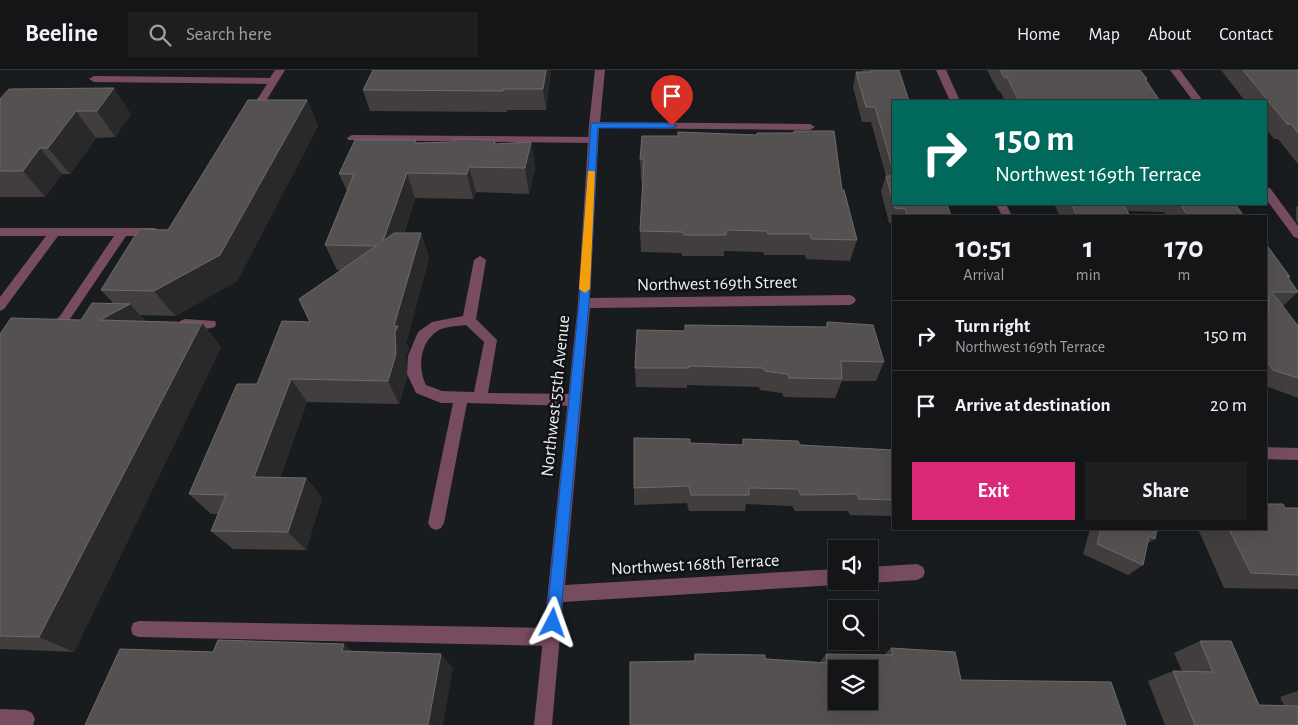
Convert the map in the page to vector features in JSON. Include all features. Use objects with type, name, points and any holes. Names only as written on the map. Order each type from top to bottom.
[{"type":"street","points":[[248,123],[280,70]]},
{"type":"street","name":"Northwest 55th Avenue","points":[[544,725],[584,303],[592,140],[600,70]]},
{"type":"street","points":[[941,70],[955,100]]},
{"type":"street","points":[[1175,70],[1197,100]]},
{"type":"street","points":[[94,79],[273,81]]},
{"type":"street","points":[[594,125],[810,127]]},
{"type":"street","points":[[352,138],[592,140]]},
{"type":"street","points":[[1267,193],[1298,234]]},
{"type":"street","points":[[0,232],[162,232]]},
{"type":"street","points":[[0,306],[56,232]]},
{"type":"street","points":[[40,331],[49,330],[64,319],[123,232]]},
{"type":"street","points":[[469,320],[480,260]]},
{"type":"street","name":"Northwest 169th Street","points":[[584,303],[850,300]]},
{"type":"street","points":[[64,319],[84,320]]},
{"type":"street","points":[[469,320],[437,325],[423,336],[415,356],[414,374],[421,389],[440,397],[574,400]]},
{"type":"street","points":[[469,320],[491,340],[480,398]]},
{"type":"street","points":[[171,323],[210,324]]},
{"type":"street","points":[[436,523],[461,398]]},
{"type":"street","points":[[1267,453],[1298,454]]},
{"type":"street","points":[[878,574],[917,572]]},
{"type":"street","name":"Northwest 168th Terrace","points":[[555,594],[828,577]]},
{"type":"street","points":[[139,629],[552,637]]},
{"type":"street","points":[[0,718],[26,719]]},
{"type":"building","points":[[373,70],[546,70],[543,89],[503,89],[503,91],[363,90]]},
{"type":"building","points":[[871,70],[899,70],[909,100],[892,100],[892,166],[875,107],[866,107],[856,72],[872,72]]},
{"type":"building","points":[[1000,70],[1140,70],[1159,100],[1018,100],[1007,77],[1004,77]]},
{"type":"building","points":[[1243,70],[1298,70],[1298,133],[1291,124],[1287,124]]},
{"type":"building","points":[[114,88],[97,111],[76,111],[48,148],[40,148],[23,171],[0,171],[0,99],[9,89]]},
{"type":"building","points":[[248,100],[307,100],[220,255],[154,291],[101,290],[139,229],[168,230]]},
{"type":"building","points":[[794,131],[834,131],[842,190],[844,190],[857,240],[811,239],[810,234],[768,234],[766,231],[726,230],[726,235],[684,235],[683,232],[640,231],[644,159],[640,159],[642,136],[678,136],[678,132],[757,135],[757,133],[794,133]]},
{"type":"building","points":[[455,139],[495,140],[494,144],[531,142],[525,168],[469,167],[467,174],[407,173],[383,241],[394,233],[421,233],[394,326],[398,326],[395,332],[396,354],[388,381],[291,379],[254,477],[306,478],[288,532],[211,531],[226,495],[189,494],[237,384],[257,384],[282,321],[310,322],[299,299],[376,246],[325,245],[354,174],[339,174],[355,140],[415,140],[416,143],[453,142]]},
{"type":"building","points":[[886,176],[892,176],[892,197]]},
{"type":"building","points":[[894,205],[947,205],[951,215],[907,215],[905,209],[895,208]]},
{"type":"building","points":[[1072,205],[1124,205],[1129,215],[1076,215]]},
{"type":"building","points":[[1181,205],[1236,205],[1243,215],[1187,215]]},
{"type":"building","points":[[1267,245],[1290,277],[1287,276],[1298,292],[1272,292],[1298,326],[1298,378],[1273,370],[1267,361],[1269,295],[1267,295]]},
{"type":"building","points":[[92,303],[130,304],[100,320],[202,323],[39,637],[0,636],[0,334],[11,318],[81,320]]},
{"type":"building","points":[[827,322],[873,325],[884,362],[841,361],[842,379],[789,378],[787,374],[765,371],[763,368],[689,366],[689,368],[635,368],[637,330],[685,331],[685,325],[827,327]]},
{"type":"building","points":[[634,438],[690,439],[690,443],[743,445],[743,439],[798,441],[800,445],[892,450],[892,500],[859,499],[857,494],[801,495],[798,489],[749,488],[749,495],[691,495],[689,486],[634,488]]},
{"type":"building","points":[[1267,504],[1283,504],[1285,508],[1298,508],[1298,575],[1251,573],[1230,530],[1267,530]]},
{"type":"building","points":[[1101,530],[1157,530],[1155,539],[1149,536],[1143,565],[1097,544]]},
{"type":"building","points":[[218,640],[344,644],[342,651],[441,654],[428,725],[85,725],[120,649],[213,652]]},
{"type":"building","points":[[1200,641],[1231,641],[1259,705],[1298,706],[1298,725],[1195,725],[1173,671],[1213,672]]},
{"type":"building","points":[[891,648],[955,652],[961,680],[1111,682],[1126,725],[630,725],[630,662],[695,661],[695,654],[765,655],[765,659],[827,663],[826,654],[893,655]]},
{"type":"slow traffic","points":[[585,289],[591,173]]},
{"type":"route","points":[[553,623],[584,303],[594,125],[672,126]]}]
